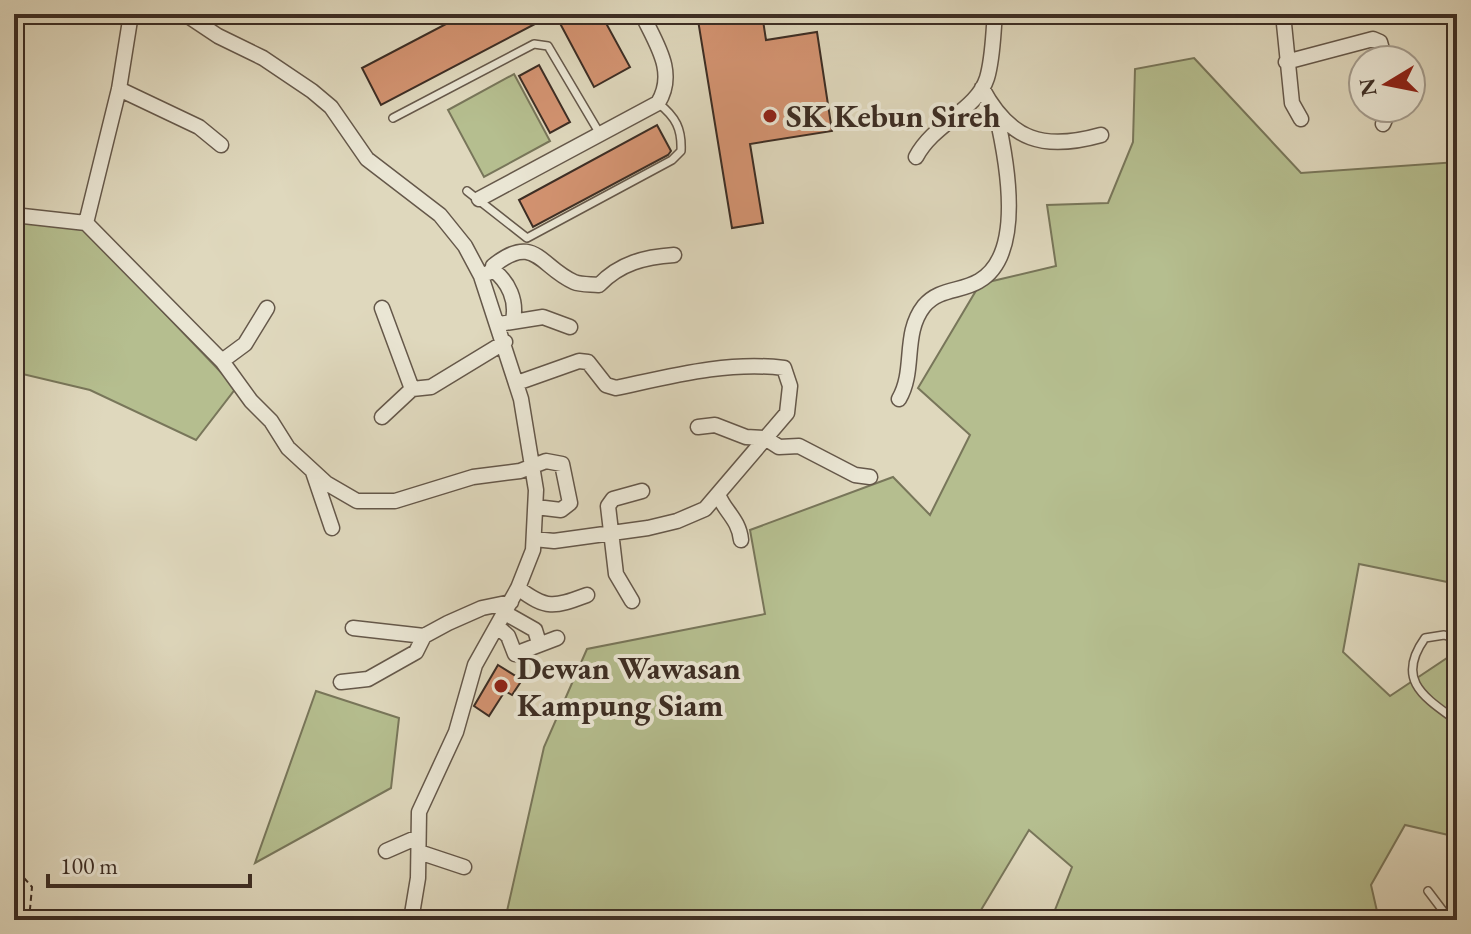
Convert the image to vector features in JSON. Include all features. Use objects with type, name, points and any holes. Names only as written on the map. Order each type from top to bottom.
[{"type":"street","points":[[86,223],[119,89],[131,14]]},
{"type":"street","points":[[185,14],[218,36],[288,73],[331,107],[367,159],[440,215],[487,273],[506,322],[505,342],[517,383],[534,467],[534,539],[518,588],[475,665],[456,732],[419,812],[411,920]]},
{"type":"street","points":[[473,195],[658,103],[666,89],[667,67],[642,14]]},
{"type":"street","points":[[916,157],[926,137],[957,116],[982,88],[988,77],[995,14]]},
{"type":"street","points":[[1283,14],[1292,103],[1301,119]]},
{"type":"street","points":[[1354,44],[1373,39],[1381,44]]},
{"type":"street","points":[[1286,62],[1347,46]]},
{"type":"street","points":[[982,88],[996,113],[1016,132],[1057,144],[1101,135]]},
{"type":"street","points":[[119,89],[199,127],[221,145]]},
{"type":"street","points":[[899,399],[910,375],[908,348],[924,306],[944,291],[982,280],[996,263],[1009,232],[1003,146],[996,113]]},
{"type":"street","points":[[14,215],[86,223],[222,361],[251,401],[271,421],[288,448],[345,496],[372,503],[432,492],[473,477],[534,467],[546,461],[562,464],[570,503],[561,510],[536,507]]},
{"type":"street","points":[[487,273],[510,255],[528,251],[537,253],[576,283],[599,285],[627,264],[649,257],[674,255]]},
{"type":"street","points":[[487,273],[503,277],[511,294],[516,310],[506,322]]},
{"type":"street","points":[[222,361],[245,344],[267,308]]},
{"type":"street","points":[[382,308],[412,389]]},
{"type":"street","points":[[506,322],[543,317],[570,327]]},
{"type":"street","points":[[382,417],[412,389],[431,387],[505,342]]},
{"type":"street","points":[[517,383],[579,361],[588,362],[606,385],[616,388],[714,368],[784,368],[790,386],[787,413],[705,509],[677,521],[554,541],[534,539]]},
{"type":"street","points":[[698,427],[715,425],[746,437],[765,438],[779,447],[799,446],[833,466],[870,477]]},
{"type":"street","points":[[313,472],[332,528]]},
{"type":"street","points":[[632,601],[616,574],[608,506],[613,499],[642,491]]},
{"type":"street","points":[[718,494],[722,505],[737,523],[741,540]]},
{"type":"street","points":[[518,588],[544,605],[561,605],[587,595]]},
{"type":"street","points":[[353,628],[424,636],[470,612],[508,608],[535,630],[539,643]]},
{"type":"street","points":[[498,627],[508,636],[515,654],[557,638]]},
{"type":"street","points":[[341,682],[368,679],[389,665],[405,660],[416,652],[424,636]]},
{"type":"street","points":[[386,851],[418,845],[464,867]]},
{"type":"lane","points":[[393,118],[534,44],[548,46],[600,134]]},
{"type":"lane","points":[[473,195],[527,238],[672,160],[681,151],[682,132],[671,113],[658,103]]},
{"type":"lane","points":[[1457,639],[1444,635],[1425,638],[1414,653],[1411,674],[1424,697],[1457,721]]},
{"type":"lane","points":[[1428,891],[1450,920]]},
{"type":"path","points":[[14,877],[24,878],[32,887],[29,920]]},
{"type":"green space","points":[[1194,58],[1301,173],[1457,162],[1457,584],[1359,564],[1343,652],[1390,696],[1453,654],[1457,657],[1457,837],[1405,825],[1371,885],[1379,920],[1051,920],[1072,867],[1029,830],[975,920],[505,920],[544,747],[587,649],[765,614],[750,530],[893,477],[930,515],[970,435],[918,388],[980,284],[1056,266],[1047,205],[1108,203],[1133,142],[1135,69]]},
{"type":"green space","points":[[514,74],[550,141],[484,177],[448,110]]},
{"type":"green space","points":[[16,220],[85,230],[236,388],[196,440],[90,390],[14,372]]},
{"type":"green space","points":[[316,691],[399,718],[391,788],[255,863]]},
{"type":"building","points":[[465,14],[554,14],[381,105],[362,68]]},
{"type":"building","points":[[555,14],[601,14],[630,67],[594,87]]},
{"type":"building","points":[[697,14],[762,14],[766,40],[817,32],[832,131],[750,144],[763,223],[732,228]]},
{"type":"building","points":[[539,65],[570,122],[550,133],[519,76]]},
{"type":"building","points":[[657,125],[671,151],[668,155],[533,227],[519,200]]},
{"type":"building","name":"Dewan Wawasan Kampung Siam","points":[[498,665],[522,680],[512,695],[505,691],[489,716],[474,706]]},
{"type":"place","name":"SK Kebun Sireh","points":[[770,116]]},
{"type":"place","name":"Dewan Wawasan Kampung Siam","points":[[501,686]]}]
